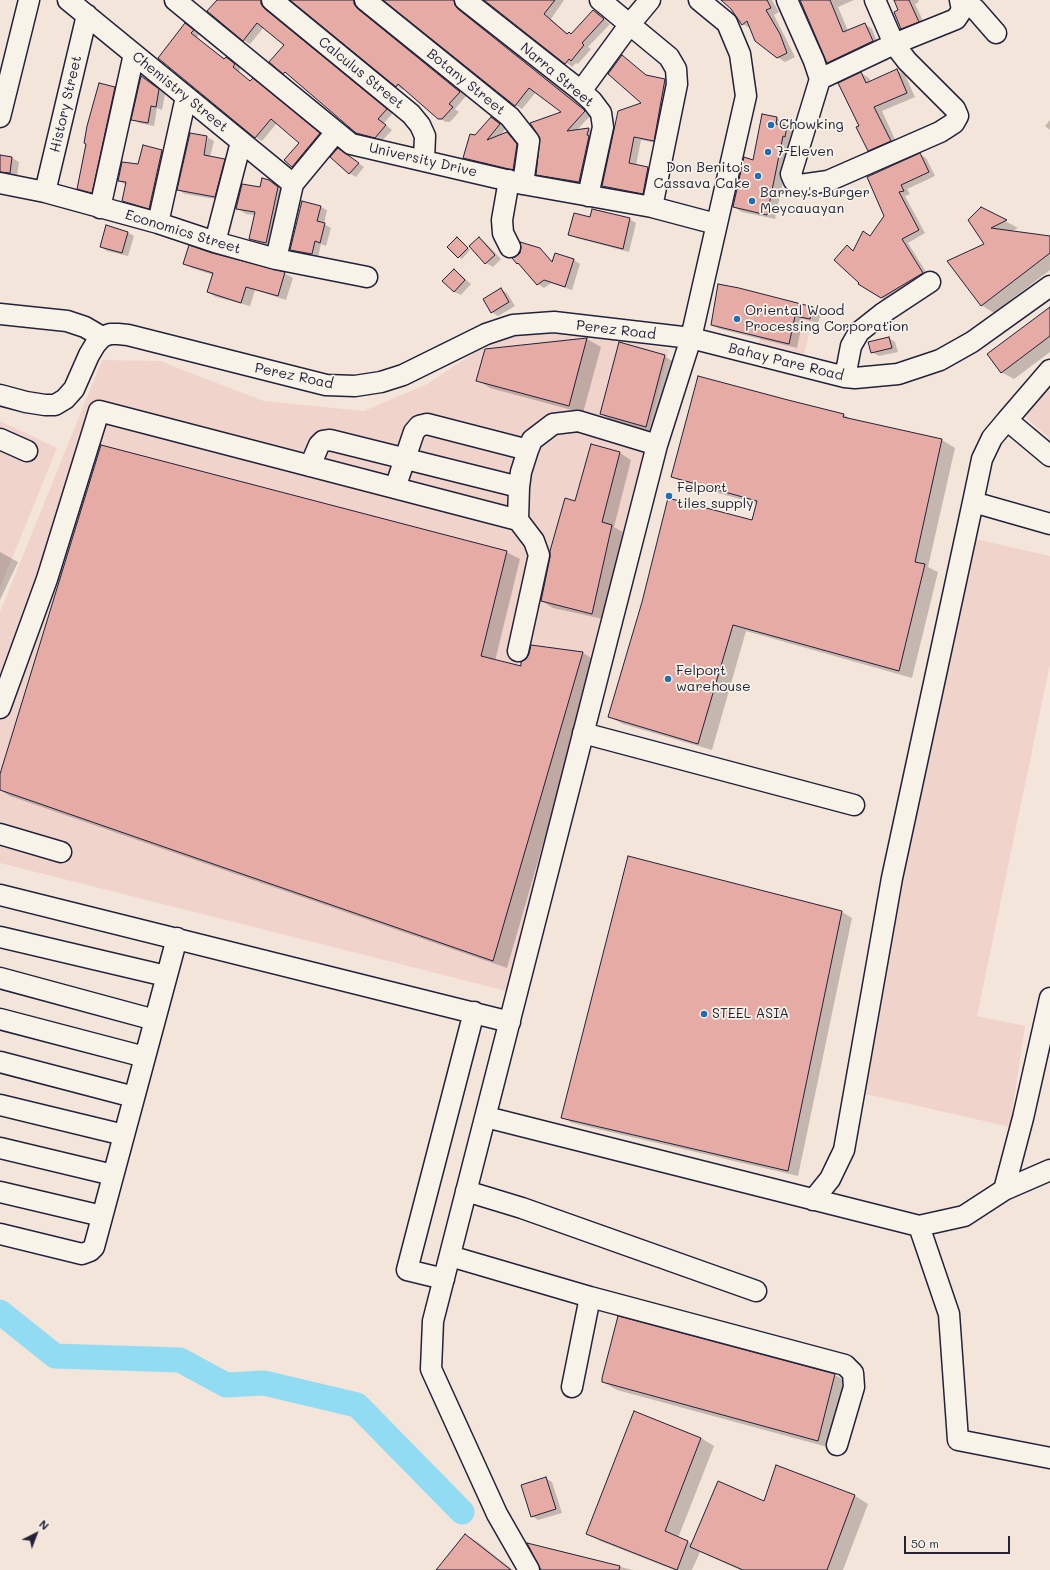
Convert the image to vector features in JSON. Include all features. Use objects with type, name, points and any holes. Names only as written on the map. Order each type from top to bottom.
[{"type":"street","points":[[0,117],[29,0]]},
{"type":"street","name":"Chemistry Street","points":[[68,0],[292,184]]},
{"type":"street","name":"University Drive","points":[[175,0],[351,144],[516,182],[652,207],[716,224]]},
{"type":"street","name":"Calculus Street","points":[[272,0],[412,114],[420,125],[425,136],[424,160]]},
{"type":"street","name":"Botany Street","points":[[365,0],[510,117],[529,141],[502,220],[503,233],[510,247]]},
{"type":"street","name":"Narra Street","points":[[465,0],[581,91],[592,101],[601,113],[604,127],[588,196]]},
{"type":"street","points":[[600,0],[669,57],[676,70],[677,84],[652,207]]},
{"type":"street","points":[[581,91],[630,24],[650,0]]},
{"type":"street","points":[[529,1570],[497,1514],[431,1369],[433,1321],[657,445],[691,338],[746,96],[740,54],[727,24],[699,0]]},
{"type":"street","points":[[787,0],[814,61],[820,79],[792,174],[794,181],[800,185],[828,181],[940,132],[954,123],[958,116],[955,109],[907,61],[894,44],[875,0]]},
{"type":"street","points":[[820,79],[894,44],[956,19],[962,10],[960,0]]},
{"type":"street","points":[[960,0],[975,9],[996,33]]},
{"type":"street","name":"History Street","points":[[45,192],[87,15]]},
{"type":"street","points":[[100,208],[134,54]]},
{"type":"street","points":[[158,223],[186,97]]},
{"type":"street","points":[[276,259],[292,184],[336,132]]},
{"type":"street","points":[[215,242],[241,142]]},
{"type":"street","name":"Economics Street","points":[[0,183],[45,192],[158,223],[215,242],[276,259],[367,277]]},
{"type":"street","points":[[845,377],[851,346],[859,332],[930,282]]},
{"type":"street","name":"Bahay Pare Road","points":[[691,338],[845,377],[855,378],[898,374],[940,360],[972,342],[1050,286]]},
{"type":"street","points":[[0,314],[67,322],[86,327],[102,336],[89,355],[74,389],[65,399],[55,405],[26,402],[0,395]]},
{"type":"street","name":"Perez Road","points":[[102,336],[118,334],[128,335],[326,385],[355,386],[381,382],[403,375],[486,334],[513,325],[554,322],[691,338]]},
{"type":"street","points":[[813,1200],[830,1179],[844,1150],[892,878],[982,460],[992,438],[1050,370]]},
{"type":"street","points":[[0,708],[47,579],[99,411],[518,520]]},
{"type":"street","points":[[1007,420],[1050,456]]},
{"type":"street","points":[[518,651],[539,555],[534,541],[518,520],[518,487],[521,472],[532,440],[553,424],[578,421],[657,445]]},
{"type":"street","points":[[395,488],[414,432],[419,426],[427,424],[528,450]]},
{"type":"street","points":[[0,439],[27,451]]},
{"type":"street","points":[[310,466],[319,445],[323,441],[330,440],[518,487]]},
{"type":"street","points":[[973,502],[1050,524]]},
{"type":"street","points":[[583,734],[854,805]]},
{"type":"street","points":[[0,834],[61,852]]},
{"type":"street","points":[[0,895],[510,1022]]},
{"type":"street","points":[[0,937],[166,976]]},
{"type":"street","points":[[0,1234],[82,1254],[90,1251],[94,1247],[177,938]]},
{"type":"street","points":[[0,978],[155,1020]]},
{"type":"street","points":[[1004,1190],[1023,1118],[1050,998]]},
{"type":"street","points":[[444,1279],[407,1270],[474,1012]]},
{"type":"street","points":[[0,1019],[145,1057]]},
{"type":"street","points":[[0,1062],[134,1097]]},
{"type":"street","points":[[0,1105],[124,1135]]},
{"type":"street","points":[[486,1117],[919,1226],[964,1216],[1004,1190],[1050,1170]]},
{"type":"street","points":[[0,1148],[113,1175]]},
{"type":"street","points":[[466,1191],[522,1208],[756,1291]]},
{"type":"street","points":[[0,1192],[102,1216]]},
{"type":"street","points":[[919,1226],[949,1314],[958,1440],[1050,1458]]},
{"type":"street","points":[[450,1256],[590,1297],[845,1364],[853,1373],[854,1387],[837,1445]]},
{"type":"street","points":[[572,1388],[590,1297]]},
{"type":"shaded area","points":[[766,310],[812,321],[804,354],[759,343]]},
{"type":"shaded area","points":[[537,331],[594,334],[669,350],[507,991],[0,863],[0,612],[102,360],[162,361],[264,401],[364,411],[427,384],[495,340]]},
{"type":"shaded area","points":[[1050,385],[1050,439],[1022,414]]},
{"type":"shaded area","points":[[0,421],[57,448],[0,588]]},
{"type":"shaded area","points":[[975,539],[1050,556],[1050,664],[977,1016],[1025,1026],[1010,1127],[853,1091]]},
{"type":"building","points":[[217,0],[261,0],[261,4],[265,9],[387,109],[378,119],[386,125],[375,138],[356,133],[285,72],[283,74],[269,62],[284,45],[257,23],[243,41],[207,11]]},
{"type":"building","points":[[290,0],[354,0],[354,4],[358,9],[460,92],[449,104],[453,107],[442,119],[438,119],[398,84],[396,87]]},
{"type":"building","points":[[383,0],[454,0],[458,9],[583,109],[585,111],[567,131],[589,128],[587,135],[589,136],[579,182],[536,175],[540,138],[530,123],[561,112],[529,88],[515,106]]},
{"type":"building","points":[[484,0],[555,0],[544,14],[567,34],[569,32],[571,34],[593,10],[604,19],[582,43],[584,45],[571,61],[569,59],[565,64]]},
{"type":"building","points":[[721,0],[767,0],[771,8],[766,10],[780,34],[787,53],[777,58],[755,41],[747,21],[742,25],[731,9]]},
{"type":"building","points":[[800,0],[830,0],[843,32],[865,23],[873,41],[827,63]]},
{"type":"building","points":[[894,0],[909,0],[919,22],[901,29],[894,12],[898,10]]},
{"type":"building","points":[[185,23],[194,30],[191,33],[224,59],[226,57],[235,64],[233,67],[250,81],[253,78],[320,133],[292,167],[284,160],[299,143],[271,119],[255,138],[158,58]]},
{"type":"building","points":[[622,55],[646,75],[665,79],[654,141],[634,137],[629,163],[648,167],[643,194],[602,186],[618,111],[641,103],[608,74]]},
{"type":"building","points":[[897,69],[907,93],[874,107],[891,141],[868,151],[856,127],[859,126],[838,83],[861,72],[866,83]]},
{"type":"building","points":[[141,76],[159,89],[156,107],[151,106],[148,123],[131,120]]},
{"type":"building","points":[[99,83],[115,87],[92,193],[77,189],[86,144],[84,143],[87,126]]},
{"type":"building","points":[[762,114],[777,117],[776,124],[787,126],[785,137],[783,136],[767,215],[733,207],[744,157],[753,160]]},
{"type":"building","points":[[491,117],[500,124],[487,140],[507,132],[517,144],[513,170],[463,158],[470,134],[475,135]]},
{"type":"building","points":[[190,133],[207,136],[204,155],[225,159],[215,197],[177,190]]},
{"type":"building","points":[[143,145],[162,150],[149,209],[122,201],[126,182],[118,181],[122,162],[138,164]]},
{"type":"building","points":[[338,148],[359,163],[349,174],[330,157]]},
{"type":"building","points":[[920,153],[929,172],[901,185],[904,191],[899,192],[919,230],[902,239],[923,273],[881,298],[858,284],[859,283],[834,260],[847,245],[853,251],[863,231],[870,236],[884,216],[867,177]]},
{"type":"building","points":[[0,155],[12,157],[10,173],[0,172]]},
{"type":"building","points":[[262,178],[269,180],[278,187],[266,243],[249,239],[255,212],[236,209],[242,184],[260,187]]},
{"type":"building","points":[[302,201],[321,206],[317,221],[325,223],[320,243],[315,241],[312,254],[290,250]]},
{"type":"building","points":[[981,207],[1007,220],[991,228],[1050,236],[1050,253],[981,306],[947,261],[984,244],[968,220]]},
{"type":"building","points":[[592,209],[630,218],[623,249],[568,235],[574,213],[590,217]]},
{"type":"building","points":[[106,225],[128,232],[122,253],[100,247]]},
{"type":"building","points":[[457,237],[468,248],[458,258],[447,247]]},
{"type":"building","points":[[479,237],[495,255],[485,264],[469,246]]},
{"type":"building","points":[[520,242],[540,248],[552,262],[555,253],[574,259],[565,287],[544,280],[537,285],[512,258],[520,253]]},
{"type":"building","points":[[189,245],[212,253],[285,272],[278,296],[246,287],[241,303],[207,292],[213,273],[183,264]]},
{"type":"building","points":[[454,269],[465,280],[454,292],[442,281]]},
{"type":"building","points":[[718,284],[813,307],[810,319],[795,316],[789,344],[711,325]]},
{"type":"building","points":[[501,288],[509,302],[491,313],[483,299]]},
{"type":"building","points":[[1050,307],[1050,336],[1001,373],[987,354]]},
{"type":"building","points":[[889,337],[892,348],[871,353],[868,342]]},
{"type":"building","points":[[587,338],[569,406],[476,381],[485,349]]},
{"type":"building","points":[[619,342],[665,355],[646,427],[600,414]]},
{"type":"building","points":[[698,376],[844,414],[843,417],[942,439],[915,562],[925,564],[899,671],[733,625],[698,744],[608,717],[642,602],[668,498],[752,520],[757,501],[671,477]]},
{"type":"building","points":[[591,444],[620,452],[602,522],[612,525],[592,614],[541,601],[550,551],[565,498],[575,501]]},
{"type":"building","points":[[101,445],[507,551],[481,656],[521,666],[521,662],[526,659],[529,654],[531,645],[583,652],[493,961],[0,790],[0,774]]},
{"type":"building","name":"STEEL ASIA","points":[[628,856],[842,911],[788,1171],[561,1118]]},
{"type":"building","points":[[618,1316],[835,1374],[818,1441],[602,1382]]},
{"type":"building","points":[[634,1411],[701,1438],[665,1531],[688,1541],[677,1570],[586,1534]]},
{"type":"building","points":[[776,1465],[855,1495],[827,1570],[743,1570],[690,1547],[718,1481],[764,1501]]},
{"type":"building","points":[[546,1477],[556,1509],[531,1517],[521,1485]]},
{"type":"building","points":[[465,1534],[511,1570],[436,1570]]},
{"type":"building","points":[[527,1543],[620,1566],[619,1570],[541,1570]]},
{"type":"waterway","points":[[0,1312],[55,1356],[180,1360],[226,1385],[264,1383],[357,1405],[462,1512]]},
{"type":"place","name":"Chowking","points":[[771,125]]},
{"type":"place","name":"7-Eleven","points":[[768,152]]},
{"type":"place","name":"Don Benito's Cassava Cake","points":[[758,176]]},
{"type":"place","name":"Barney's Burger Meycauayan","points":[[752,201]]},
{"type":"place","name":"Oriental Wood Processing Corporation","points":[[737,319]]},
{"type":"place","name":"Felport tiles supply","points":[[669,496]]},
{"type":"place","name":"Felport warehouse","points":[[668,679]]},
{"type":"place","name":"STEEL ASIA","points":[[704,1014]]}]
